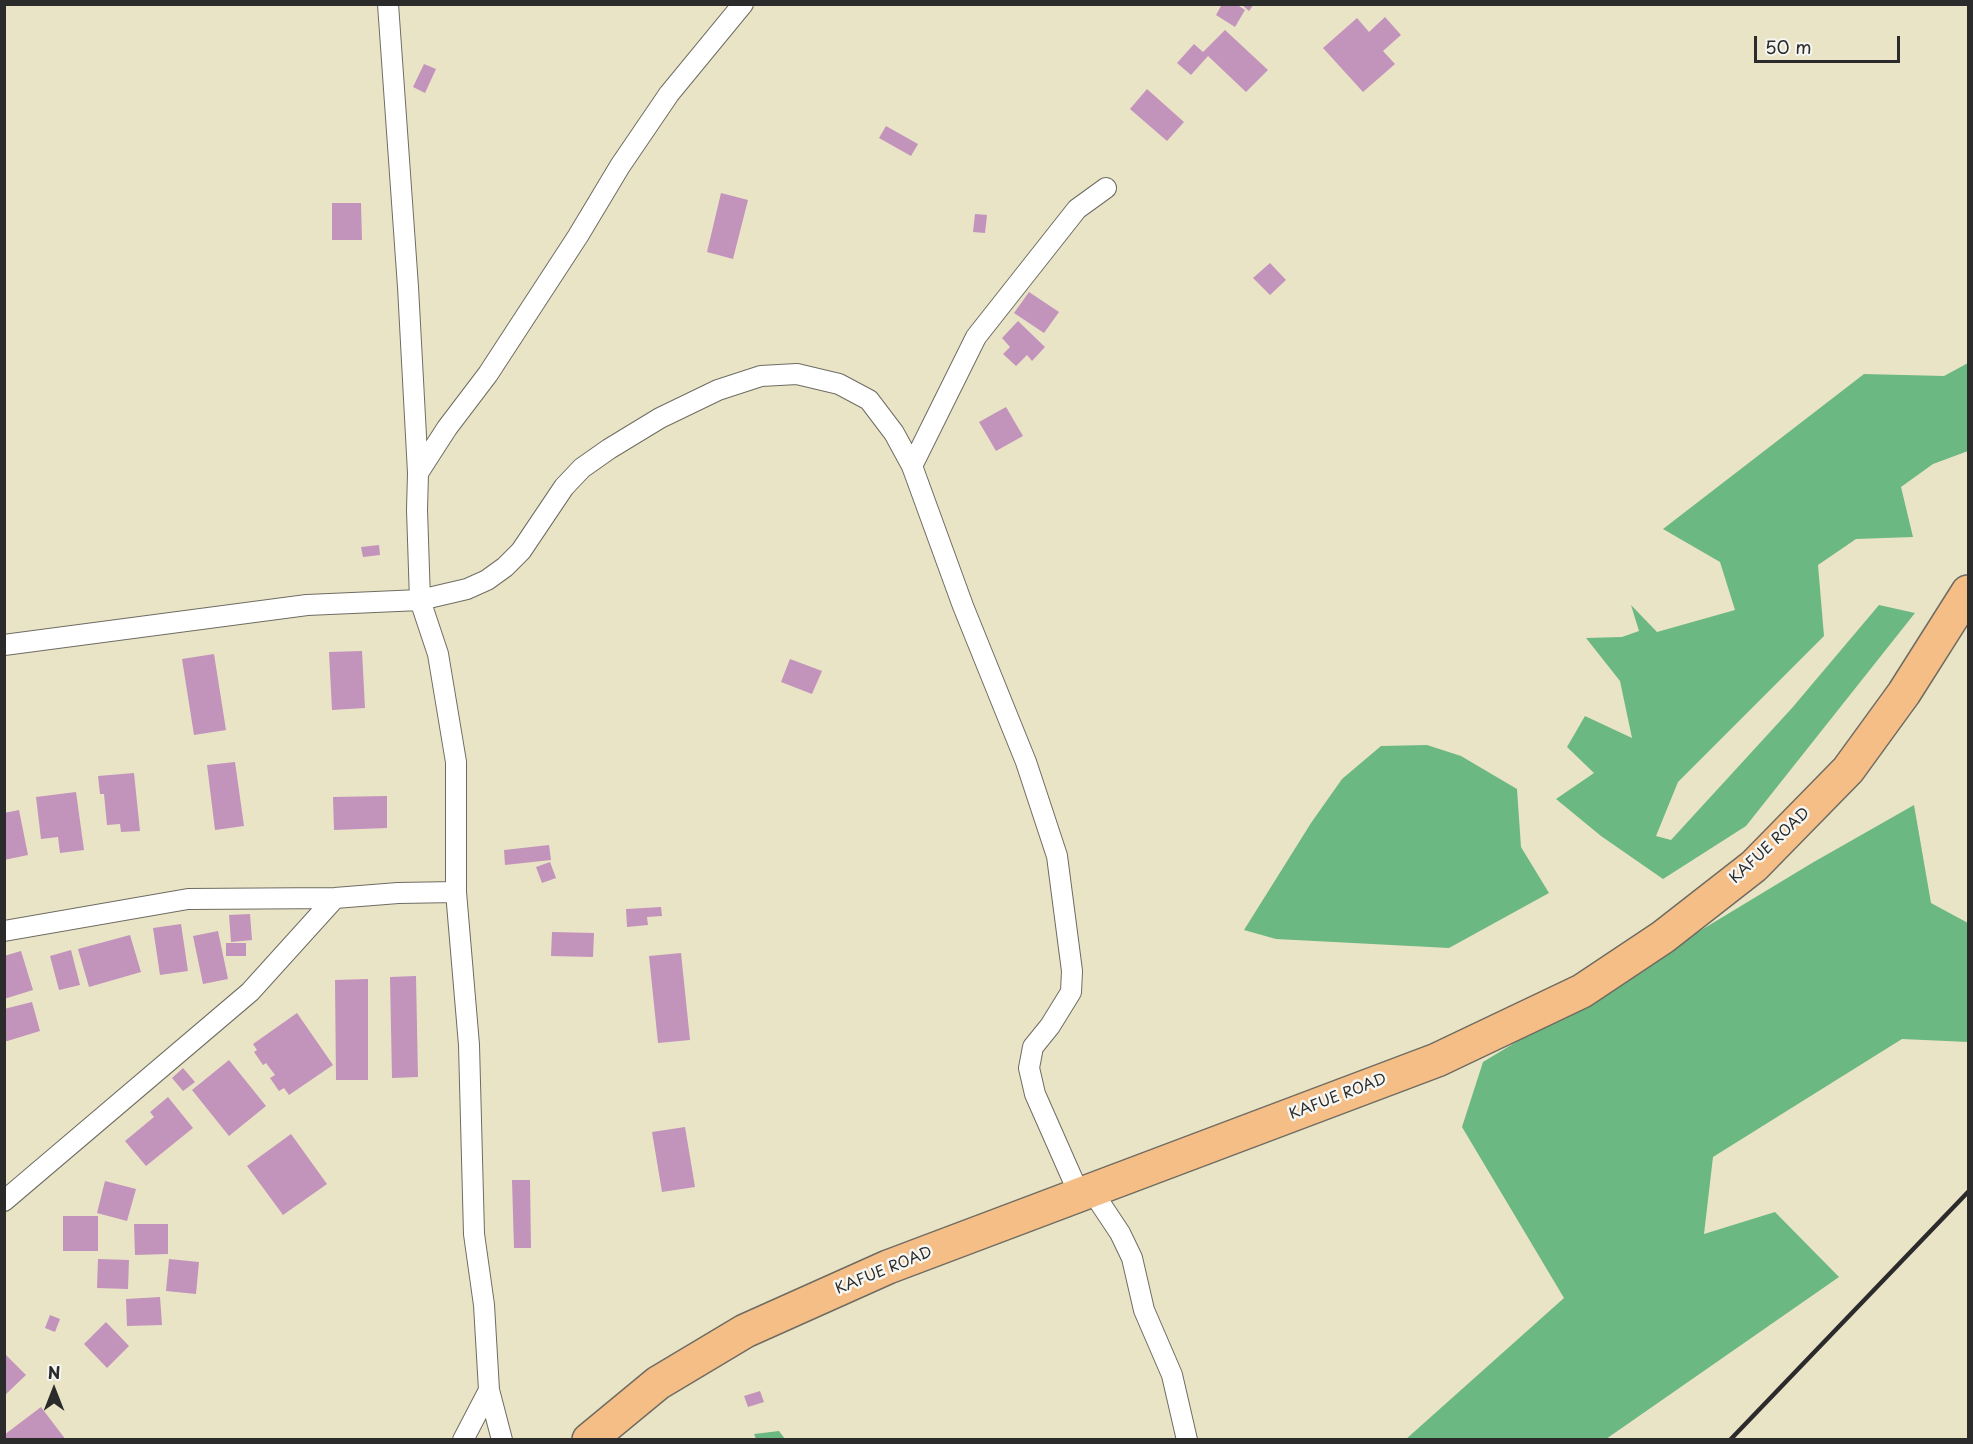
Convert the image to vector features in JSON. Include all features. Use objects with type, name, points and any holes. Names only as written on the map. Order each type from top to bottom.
[{"type":"highway","name":"KAFUE ROAD","points":[[589,1440],[658,1383],[745,1331],[888,1267],[1437,1060],[1582,991],[1663,937],[1754,866],[1848,771],[1904,693],[1968,592]]},
{"type":"street","points":[[388,4],[408,287],[418,473],[420,600],[438,654],[456,762],[456,892],[469,1046],[474,1234],[484,1305],[489,1390],[502,1440]]},
{"type":"street","points":[[418,473],[447,428],[488,374],[578,236],[620,165],[663,103],[743,4]]},
{"type":"street","points":[[912,466],[976,337],[1077,208],[1106,189]]},
{"type":"street","points":[[4,645],[307,605],[420,600],[467,589],[487,580],[521,551],[564,487],[582,468],[660,418],[718,390],[761,376],[797,375],[839,384],[869,400],[894,433],[912,466],[963,606],[1026,762],[1057,856],[1072,971],[1071,992],[1050,1026],[1033,1047],[1029,1068],[1035,1094],[1086,1193],[1120,1233],[1132,1258],[1144,1310],[1172,1376],[1187,1440]]},
{"type":"street","points":[[4,931],[189,899],[335,898],[398,893],[456,892]]},
{"type":"street","points":[[4,1201],[250,992],[335,898]]},
{"type":"street","points":[[463,1440],[489,1390]]},
{"type":"green space","points":[[1968,363],[1968,451],[1933,464],[1901,487],[1913,537],[1856,539],[1818,565],[1824,636],[1678,782],[1656,836],[1671,840],[1792,708],[1879,605],[1915,613],[1746,826],[1663,879],[1601,836],[1556,799],[1594,773],[1567,747],[1585,716],[1632,738],[1620,681],[1586,638],[1622,637],[1639,631],[1631,605],[1657,632],[1735,610],[1720,562],[1663,529],[1864,374],[1944,376]]},
{"type":"green space","points":[[1427,745],[1461,756],[1517,789],[1521,847],[1549,893],[1449,948],[1276,939],[1244,930],[1311,823],[1342,779],[1381,746]]},
{"type":"green space","points":[[1914,805],[1931,903],[1968,923],[1968,1042],[1902,1039],[1713,1157],[1704,1234],[1775,1212],[1839,1277],[1606,1439],[1405,1440],[1564,1298],[1462,1127],[1483,1062],[1812,863]]},
{"type":"green space","points":[[779,1431],[785,1439],[756,1439],[754,1434]]},
{"type":"building","points":[[1222,4],[1236,4],[1245,10],[1235,27],[1216,15]]},
{"type":"building","points":[[1241,4],[1254,4],[1249,11]]},
{"type":"building","points":[[1385,17],[1401,35],[1383,51],[1395,64],[1363,92],[1323,48],[1357,18],[1369,32]]},
{"type":"building","points":[[1225,30],[1268,70],[1246,92],[1208,56],[1191,75],[1177,63],[1194,44],[1203,52]]},
{"type":"building","points":[[424,64],[436,69],[425,93],[413,87]]},
{"type":"building","points":[[1147,89],[1184,122],[1167,141],[1130,109]]},
{"type":"building","points":[[886,126],[918,144],[911,156],[879,138]]},
{"type":"building","points":[[721,193],[748,200],[733,259],[707,252]]},
{"type":"building","points":[[332,203],[361,203],[362,240],[332,240]]},
{"type":"building","points":[[975,214],[987,215],[985,233],[973,232]]},
{"type":"building","points":[[1270,263],[1286,280],[1270,295],[1253,278]]},
{"type":"building","points":[[1029,292],[1059,312],[1044,333],[1014,313]]},
{"type":"building","points":[[1018,321],[1045,347],[1032,361],[1027,355],[1016,366],[1003,354],[1010,347],[1002,338]]},
{"type":"building","points":[[1006,407],[1023,436],[996,451],[979,422]]},
{"type":"building","points":[[379,545],[380,555],[363,557],[361,547]]},
{"type":"building","points":[[362,651],[365,708],[332,710],[329,652]]},
{"type":"building","points":[[214,654],[226,730],[194,735],[182,659]]},
{"type":"building","points":[[790,659],[822,671],[812,694],[781,682]]},
{"type":"building","points":[[235,762],[244,826],[215,830],[207,765]]},
{"type":"building","points":[[134,773],[140,831],[121,832],[120,824],[107,825],[104,794],[100,794],[98,776]]},
{"type":"building","points":[[76,792],[84,850],[60,853],[58,837],[41,839],[36,797]]},
{"type":"building","points":[[387,796],[387,828],[334,830],[333,797]]},
{"type":"building","points":[[19,810],[28,855],[4,860],[4,813]]},
{"type":"building","points":[[549,845],[551,860],[505,865],[504,850]]},
{"type":"building","points":[[550,862],[556,878],[542,883],[536,867]]},
{"type":"building","points":[[661,907],[662,916],[647,917],[648,925],[627,927],[626,909]]},
{"type":"building","points":[[250,914],[252,940],[231,942],[229,915]]},
{"type":"building","points":[[181,924],[188,971],[160,975],[153,928]]},
{"type":"building","points":[[218,931],[228,979],[203,984],[193,936]]},
{"type":"building","points":[[552,932],[594,933],[593,957],[551,956]]},
{"type":"building","points":[[130,935],[141,972],[89,987],[78,949]]},
{"type":"building","points":[[226,943],[246,943],[246,956],[226,956]]},
{"type":"building","points":[[71,950],[80,985],[59,990],[50,956]]},
{"type":"building","points":[[21,951],[33,990],[4,999],[4,956]]},
{"type":"building","points":[[681,953],[690,1040],[658,1043],[649,956]]},
{"type":"building","points":[[416,976],[418,1077],[392,1078],[390,977]]},
{"type":"building","points":[[368,979],[368,1080],[336,1080],[335,980]]},
{"type":"building","points":[[32,1002],[40,1031],[4,1042],[4,1009]]},
{"type":"building","points":[[297,1013],[333,1065],[289,1095],[284,1088],[279,1091],[270,1078],[275,1075],[266,1063],[263,1065],[254,1052],[257,1050],[253,1044]]},
{"type":"building","points":[[229,1060],[266,1106],[229,1136],[192,1090]]},
{"type":"building","points":[[183,1068],[195,1082],[183,1091],[172,1078]]},
{"type":"building","points":[[168,1097],[193,1128],[146,1166],[125,1141],[154,1117],[150,1112]]},
{"type":"building","points":[[685,1127],[695,1187],[662,1192],[652,1132]]},
{"type":"building","points":[[291,1134],[327,1184],[283,1215],[247,1166]]},
{"type":"building","points":[[512,1180],[530,1180],[531,1248],[514,1248]]},
{"type":"building","points":[[105,1181],[136,1189],[127,1221],[97,1213]]},
{"type":"building","points":[[63,1216],[98,1216],[98,1251],[63,1251]]},
{"type":"building","points":[[134,1224],[168,1224],[168,1254],[135,1255]]},
{"type":"building","points":[[98,1259],[129,1260],[128,1289],[97,1288]]},
{"type":"building","points":[[169,1259],[199,1262],[196,1294],[166,1291]]},
{"type":"building","points":[[160,1297],[162,1325],[127,1326],[126,1299]]},
{"type":"building","points":[[50,1315],[60,1319],[55,1332],[45,1328]]},
{"type":"building","points":[[106,1322],[129,1346],[107,1368],[84,1344]]},
{"type":"building","points":[[4,1353],[26,1375],[4,1396]]},
{"type":"building","points":[[760,1391],[764,1402],[748,1407],[744,1396]]},
{"type":"building","points":[[41,1407],[66,1440],[4,1440],[4,1435]]},
{"type":"railway","points":[[1730,1440],[1968,1192]]}]
